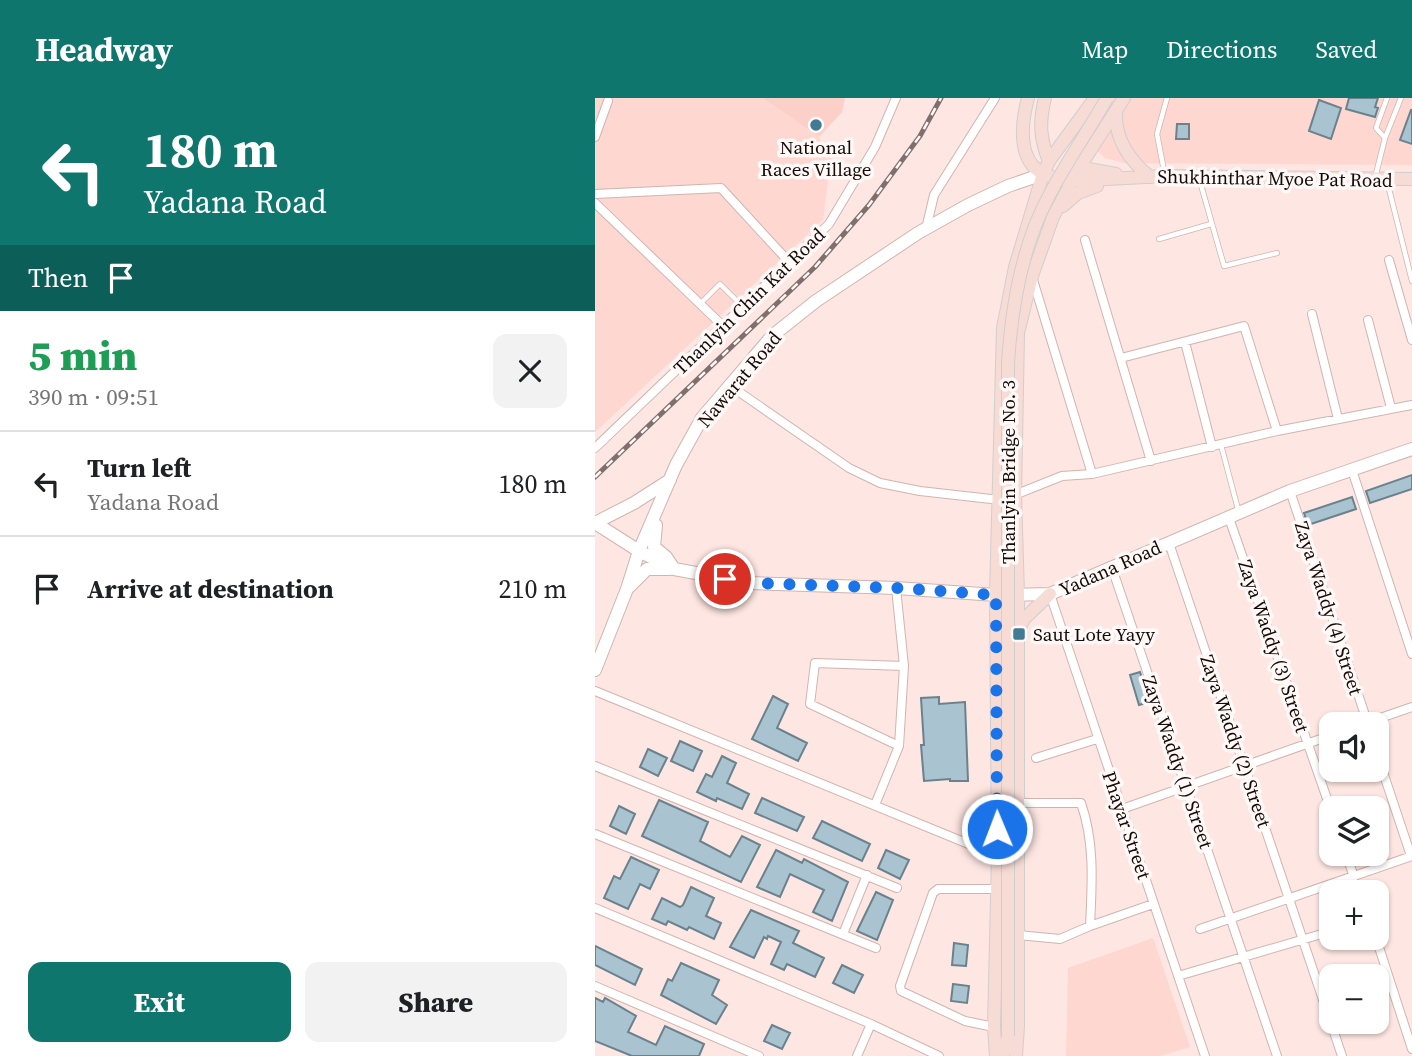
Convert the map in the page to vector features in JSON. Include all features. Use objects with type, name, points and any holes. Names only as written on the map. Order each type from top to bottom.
[{"type":"main road","points":[[1028,98],[1023,117],[1023,143],[1029,160],[1043,174],[1071,183],[1144,177]]},
{"type":"main road","points":[[1045,98],[1040,116],[1041,142],[1049,161]]},
{"type":"main road","points":[[996,1056],[996,595],[1003,328],[1015,267],[1043,174],[1049,161],[1095,98]]},
{"type":"main road","name":"Thanlyin Bridge No. 3","points":[[1008,1036],[1010,335],[1016,290],[1035,225],[1107,98]]},
{"type":"main road","points":[[1016,1056],[1016,353],[1020,319],[1053,217],[1079,168],[1123,98]]},
{"type":"main road","points":[[1117,111],[1115,128],[1123,149],[1140,168],[1144,177]]},
{"type":"main road","points":[[1049,161],[1144,177]]},
{"type":"main road","name":"Nawarat Road","points":[[595,670],[639,551],[670,480],[702,418],[772,336],[816,301],[926,229],[1008,186],[1043,174]]},
{"type":"main road","points":[[1053,217],[1066,203],[1089,187],[1144,177]]},
{"type":"main road","name":"Shukhinthar Myoe Pat Road","points":[[1144,177],[1412,179]]},
{"type":"main road","name":"Yadana Road","points":[[595,523],[674,569],[751,583],[1018,596],[1050,594],[1290,491],[1412,449]]},
{"type":"main road","points":[[627,589],[629,562],[624,550],[595,523],[670,480]]},
{"type":"main road","points":[[658,512],[654,547],[666,556],[674,569]]},
{"type":"main road","points":[[627,589],[647,569],[674,569]]},
{"type":"main road","points":[[1016,635],[1024,620],[1050,594]]},
{"type":"main road","points":[[996,774],[1017,773]]},
{"type":"main road","points":[[1003,1056],[1008,1036]]},
{"type":"main road","points":[[1008,1036],[1010,1056]]},
{"type":"street","name":"Thanlyin Chin Kat Road","points":[[595,448],[829,224],[875,147],[896,98]]},
{"type":"street","points":[[926,229],[934,195],[995,98]]},
{"type":"street","points":[[595,137],[608,101]]},
{"type":"street","points":[[595,194],[720,188],[790,263]]},
{"type":"street","points":[[595,203],[723,326]]},
{"type":"street","points":[[1085,240],[1151,461]]},
{"type":"street","points":[[1389,260],[1412,340]]},
{"type":"street","points":[[1032,276],[1093,474]]},
{"type":"street","points":[[1312,314],[1338,419]]},
{"type":"street","points":[[1368,320],[1391,408]]},
{"type":"street","points":[[1121,358],[1244,326],[1277,431]]},
{"type":"street","points":[[1185,342],[1216,446]]},
{"type":"street","points":[[729,385],[849,468],[880,484],[1000,500],[1062,476],[1093,474],[1277,431],[1412,405]]},
{"type":"street","points":[[1352,470],[1412,654]]},
{"type":"street","name":"Zaya Waddy (4) Street","points":[[1290,491],[1362,712]]},
{"type":"street","name":"Zaya Waddy (3) Street","points":[[1234,516],[1326,796]]},
{"type":"street","name":"Zaya Waddy (2) Street","points":[[1168,543],[1291,899],[1342,1056]]},
{"type":"street","name":"Zaya Waddy (1) Street","points":[[1112,568],[1277,1056]]},
{"type":"street","points":[[875,805],[899,746],[904,666],[896,588]]},
{"type":"street","name":"Phayar Street","points":[[1050,594],[1205,1056]]},
{"type":"street","points":[[899,746],[810,704],[815,663],[904,666]]},
{"type":"street","points":[[595,691],[998,856]]},
{"type":"street","points":[[1389,715],[1412,706]]},
{"type":"street","points":[[1036,758],[1097,739]]},
{"type":"street","points":[[1122,809],[1319,739]]},
{"type":"street","points":[[595,766],[897,888]]},
{"type":"street","points":[[1200,929],[1411,856],[1386,782]]},
{"type":"street","points":[[1017,803],[1081,803],[1089,826],[1092,879],[1090,926]]},
{"type":"street","points":[[595,834],[876,948]]},
{"type":"street","points":[[1350,866],[1354,877]]},
{"type":"street","points":[[843,934],[867,876]]},
{"type":"street","points":[[994,1027],[965,1021],[901,991],[899,986],[933,894],[938,889],[997,889]]},
{"type":"street","points":[[1018,935],[1060,939],[1153,904]]},
{"type":"street","points":[[595,908],[871,1024],[939,1056]]},
{"type":"street","points":[[1178,976],[1319,934]]},
{"type":"street","points":[[1380,950],[1412,1049]]},
{"type":"street","points":[[595,986],[759,1056]]},
{"type":"street","points":[[857,1056],[871,1024]]},
{"type":"lane","points":[[1165,177],[1157,134],[1167,98]]},
{"type":"lane","points":[[1385,138],[1376,128],[1387,98]]},
{"type":"lane","points":[[1401,98],[1385,138],[1381,179],[1412,281]]},
{"type":"lane","points":[[1198,177],[1224,266],[1277,253]]},
{"type":"lane","points":[[1159,239],[1211,224]]},
{"type":"lane","points":[[700,304],[720,284],[744,307]]},
{"type":"lane","points":[[1216,446],[1234,516]]},
{"type":"lane","points":[[995,981],[1018,981]]},
{"type":"shaded area","points":[[595,98],[763,98],[819,137],[831,158],[823,220],[595,432]]},
{"type":"shaded area","name":"National Races Village","points":[[763,98],[845,98],[842,112],[819,137]]},
{"type":"shaded area","points":[[1101,98],[1412,98],[1412,165],[1124,163],[1105,158],[1093,147],[1090,133]]},
{"type":"shaded area","points":[[1153,938],[1190,1047],[1160,1056],[1066,1056],[1068,968]]},
{"type":"building","points":[[1349,98],[1378,98],[1375,117],[1346,109]]},
{"type":"building","points":[[1319,100],[1341,108],[1331,139],[1309,131]]},
{"type":"building","points":[[1412,110],[1412,144],[1400,140]]},
{"type":"building","points":[[1177,124],[1189,124],[1189,139],[1176,139]]},
{"type":"building","points":[[1412,475],[1412,489],[1370,503],[1366,491]]},
{"type":"building","points":[[1352,497],[1356,509],[1308,525],[1304,513]]},
{"type":"building","points":[[1140,672],[1150,702],[1139,705],[1130,675]]},
{"type":"building","points":[[773,696],[788,704],[777,728],[807,743],[798,761],[752,739]]},
{"type":"building","points":[[939,697],[939,704],[965,702],[968,781],[924,781],[921,698]]},
{"type":"building","points":[[680,741],[702,751],[693,771],[671,761]]},
{"type":"building","points":[[648,749],[667,758],[658,776],[640,767]]},
{"type":"building","points":[[722,756],[736,763],[727,783],[749,794],[742,809],[697,792],[706,774],[712,777]]},
{"type":"building","points":[[762,798],[804,817],[797,831],[755,813]]},
{"type":"building","points":[[659,800],[708,822],[700,841],[730,857],[742,836],[760,845],[741,882],[642,836]]},
{"type":"building","points":[[619,806],[635,814],[626,834],[610,826]]},
{"type":"building","points":[[822,821],[870,844],[862,861],[813,838]]},
{"type":"building","points":[[776,850],[802,863],[804,859],[848,882],[832,921],[813,912],[824,890],[790,874],[780,897],[757,887]]},
{"type":"building","points":[[886,850],[909,860],[900,879],[878,868]]},
{"type":"building","points":[[631,857],[659,870],[650,889],[640,884],[628,909],[604,898],[614,876],[620,879]]},
{"type":"building","points":[[691,887],[714,898],[706,916],[721,923],[714,939],[689,927],[687,930],[668,921],[666,925],[652,919],[662,898],[680,907]]},
{"type":"building","points":[[876,892],[893,900],[877,940],[857,931]]},
{"type":"building","points":[[751,910],[799,931],[793,943],[824,958],[815,977],[787,964],[784,970],[771,964],[781,942],[768,936],[767,939],[764,937],[754,958],[730,947]]},
{"type":"building","points":[[954,943],[968,945],[966,966],[952,965]]},
{"type":"building","points":[[595,946],[642,969],[635,985],[595,965]]},
{"type":"building","points":[[681,963],[719,980],[712,995],[727,1005],[716,1024],[661,995],[668,979],[672,981]]},
{"type":"building","points":[[842,965],[863,975],[854,993],[833,983]]},
{"type":"building","points":[[953,984],[969,986],[967,1003],[951,1001]]},
{"type":"building","points":[[595,998],[603,1002],[605,998],[636,1016],[628,1032],[656,1045],[665,1026],[704,1044],[699,1056],[632,1056],[595,1041]]},
{"type":"building","points":[[772,1025],[790,1033],[782,1049],[764,1041]]},
{"type":"railway","points":[[595,477],[815,267],[869,205],[920,136],[941,98]]},
{"type":"place","name":"National Races Village","points":[[816,125]]},
{"type":"place","name":"Saut Lote Yayy","points":[[1019,634]]},
{"type":"route","points":[[725,579],[751,583],[996,595],[997,829]]}]
